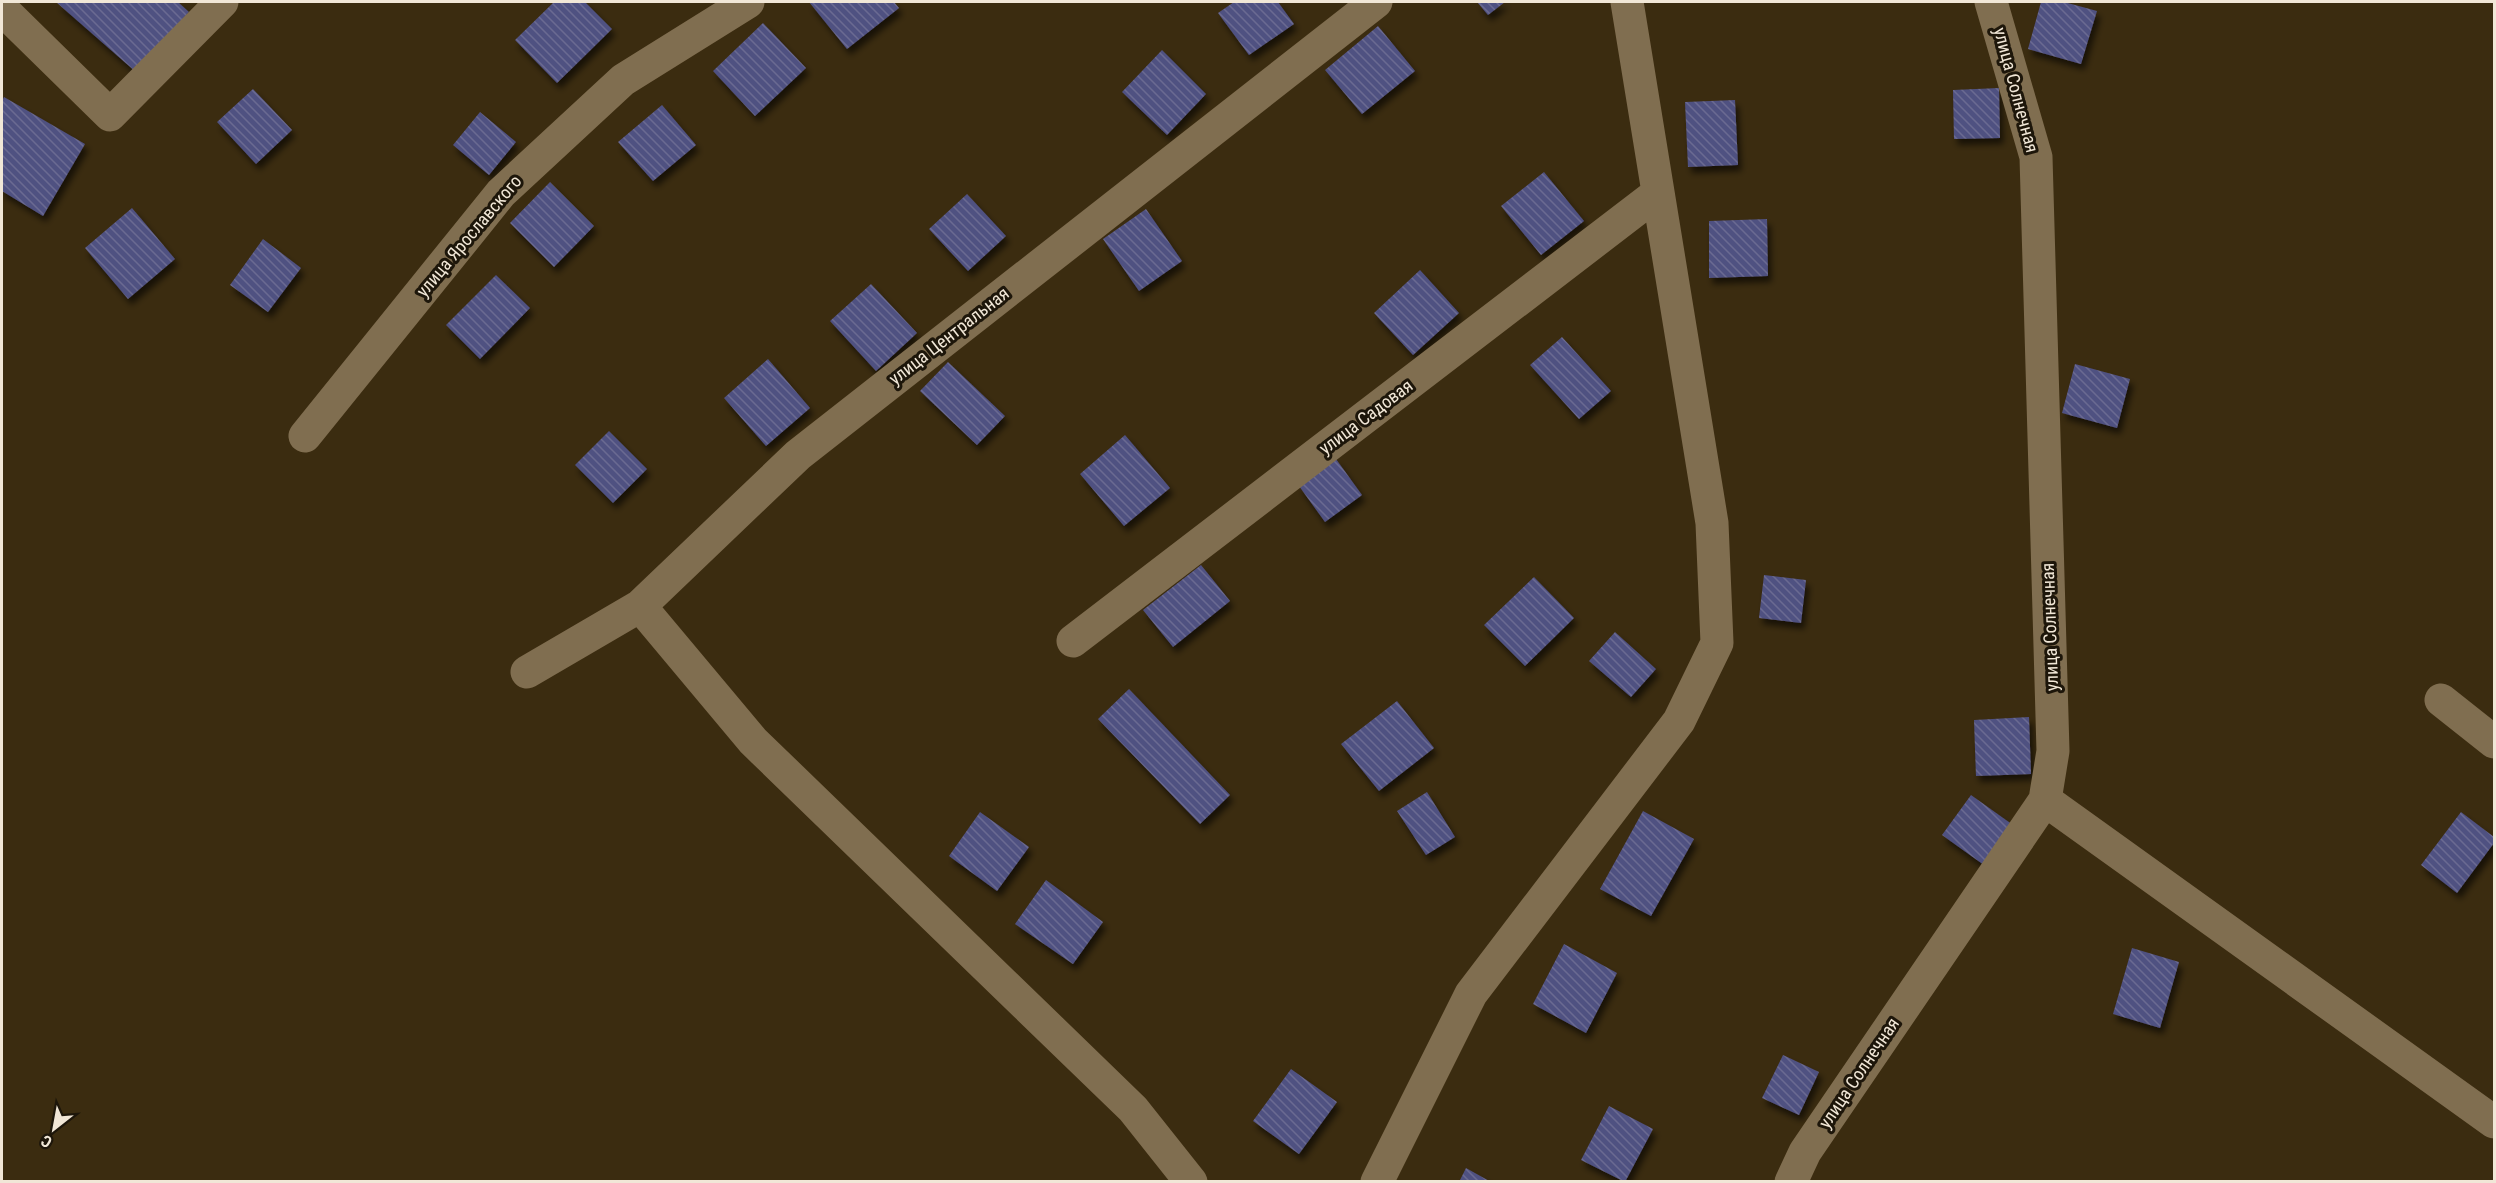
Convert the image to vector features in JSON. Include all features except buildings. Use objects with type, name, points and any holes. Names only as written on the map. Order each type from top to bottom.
[{"type":"street","points":[[2,9],[110,115],[222,2]]},
{"type":"street","name":"улица Ярославского","points":[[305,436],[501,193],[623,80],[748,2]]},
{"type":"street","name":"улица Центральная","points":[[527,672],[640,606],[798,455],[1376,2]]},
{"type":"street","points":[[1377,1182],[1471,994],[1679,722],[1716,643],[1712,523],[1627,2]]},
{"type":"street","name":"улица Солнечная","points":[[1791,1182],[1805,1152],[2045,800],[2053,751],[2036,157],[1991,2]]},
{"type":"street","name":"улица Садовая","points":[[1073,640],[1658,193]]},
{"type":"street","points":[[640,606],[753,741],[1133,1109],[1191,1182]]},
{"type":"street","points":[[2441,700],[2494,742]]},
{"type":"street","points":[[2045,800],[2494,1122]]}]
